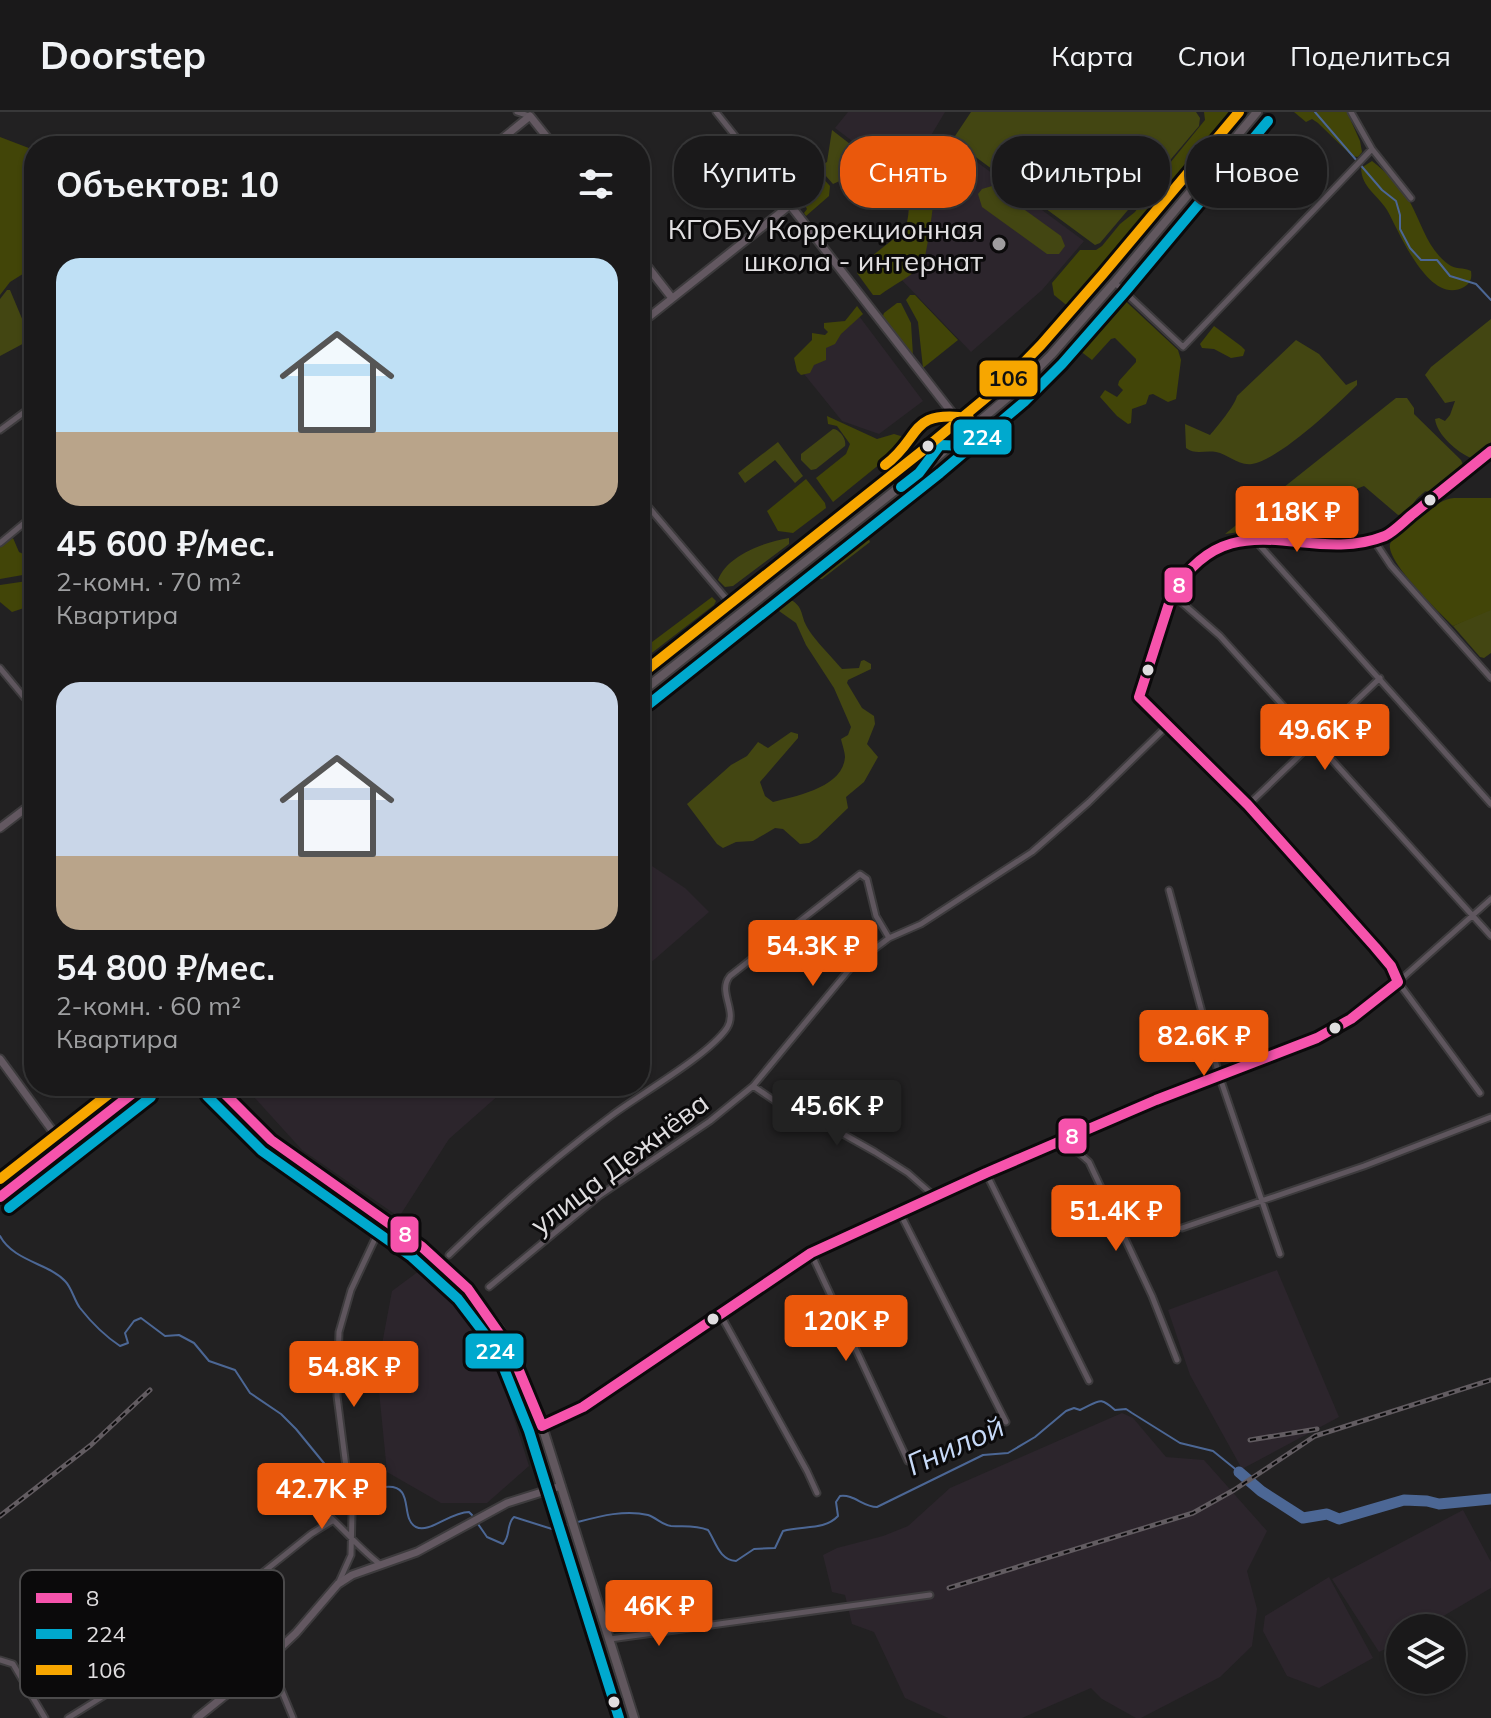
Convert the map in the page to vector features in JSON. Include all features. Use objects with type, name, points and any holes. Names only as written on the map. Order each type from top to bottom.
[{"type":"main road","points":[[650,685],[1014,392],[1114,283],[1257,112]]},
{"type":"main road","points":[[505,136],[530,116],[546,136]]},
{"type":"main road","points":[[650,316],[786,208]]},
{"type":"main road","points":[[792,208],[967,432]]},
{"type":"main road","points":[[650,270],[672,298]]},
{"type":"main road","points":[[650,669],[729,603],[933,445],[967,432]]},
{"type":"main road","points":[[542,1426],[583,1407],[719,1312],[811,1253],[1055,1143],[1335,1029],[1398,982],[1391,966],[1375,947],[1248,805],[1139,697],[1172,594],[1181,579],[1214,550],[1253,538],[1340,543],[1387,535],[1491,451]]},
{"type":"main road","points":[[0,828],[24,810]]},
{"type":"main road","points":[[0,1059],[24,1092]]},
{"type":"main road","points":[[27,1096],[66,1147]]},
{"type":"main road","points":[[0,1181],[108,1096]]},
{"type":"main road","points":[[0,1197],[130,1096]]},
{"type":"main road","points":[[227,1096],[271,1140],[421,1246],[468,1289],[491,1318],[510,1349],[542,1426],[634,1718]]},
{"type":"main road","points":[[284,1644],[338,1584],[362,1570],[417,1552],[507,1503],[561,1486]]},
{"type":"main road","points":[[198,1718],[222,1698]]},
{"type":"street","points":[[517,112],[530,116]]},
{"type":"street","points":[[716,112],[735,136]]},
{"type":"street","points":[[1351,112],[1372,149],[1411,198]]},
{"type":"street","points":[[1114,283],[1183,347],[1372,149]]},
{"type":"street","points":[[0,430],[24,412]]},
{"type":"street","points":[[650,509],[729,603]]},
{"type":"street","points":[[0,543],[24,523]]},
{"type":"street","points":[[1253,538],[1491,804]]},
{"type":"street","points":[[1373,539],[1391,566],[1491,678]]},
{"type":"street","points":[[1172,594],[1220,636],[1491,936]]},
{"type":"street","points":[[1,670],[24,697]]},
{"type":"street","points":[[1248,805],[1380,678]]},
{"type":"street","name":"улица Дежнёва","points":[[489,1287],[599,1196],[710,1121],[753,1086],[840,977],[889,938],[921,924],[1032,852],[1166,727]]},
{"type":"street","points":[[650,1090],[705,1049],[728,1027],[730,1009],[725,989],[730,976],[860,874],[867,879],[876,916],[889,938]]},
{"type":"street","points":[[1169,890],[1219,1075],[1280,1254]]},
{"type":"street","points":[[1480,1093],[1398,982],[1491,899]]},
{"type":"street","points":[[753,1086],[800,1118],[836,1130],[875,1152],[908,1173],[934,1196]]},
{"type":"street","points":[[449,1255],[549,1164],[641,1096]]},
{"type":"street","points":[[1182,1228],[1364,1166],[1491,1117]]},
{"type":"street","points":[[1055,1143],[1079,1153],[1089,1162],[1152,1296],[1177,1360]]},
{"type":"street","points":[[986,1173],[1089,1381]]},
{"type":"street","points":[[899,1212],[1006,1422]]},
{"type":"street","points":[[338,1584],[347,1568],[352,1541],[351,1500],[337,1396],[339,1332],[351,1290],[381,1226]]},
{"type":"street","points":[[811,1253],[908,1461]]},
{"type":"street","points":[[719,1312],[817,1493]]},
{"type":"street","points":[[294,1493],[319,1506],[352,1541],[381,1565]]},
{"type":"street","points":[[266,1570],[332,1521]]},
{"type":"street","points":[[610,1639],[930,1595]]},
{"type":"street","points":[[0,1660],[13,1664],[20,1676]]},
{"type":"street","points":[[284,1696],[293,1718]]},
{"type":"street","points":[[33,1698],[45,1718]]},
{"type":"street","points":[[68,1718],[100,1698]]},
{"type":"shaded area","points":[[848,112],[945,112],[931,136],[846,136],[835,128]]},
{"type":"shaded area","points":[[1204,112],[1235,112],[1216,136],[1192,136],[1205,120]]},
{"type":"shaded area","points":[[1294,112],[1347,112],[1362,152],[1358,157],[1352,156],[1318,123],[1312,119],[1306,122]]},
{"type":"shaded area","points":[[0,137],[24,146],[24,273],[10,282],[0,295]]},
{"type":"shaded area","points":[[1186,143],[1186,175],[1170,195],[1170,163]]},
{"type":"shaded area","name":"КГОБУ Коррекционная школа - интернат","points":[[976,161],[992,173],[992,208],[1039,208],[1084,241],[1042,290],[971,352],[896,274],[917,248],[907,208],[976,208]]},
{"type":"shaded area","points":[[1372,161],[1403,192],[1430,244],[1441,258],[1453,267],[1471,271],[1470,280],[1464,287],[1451,290],[1439,286],[1417,264],[1387,210],[1364,181],[1361,168]]},
{"type":"shaded area","points":[[824,179],[830,186],[829,196],[824,200]]},
{"type":"shaded area","points":[[815,208],[806,216],[804,213],[807,209]]},
{"type":"shaded area","points":[[909,208],[933,208],[922,265],[880,295],[873,295],[857,273],[858,267],[905,230]]},
{"type":"shaded area","points":[[1138,208],[1160,208],[1083,307],[1075,312],[1054,295],[1052,283],[1080,250],[1096,250],[1102,246],[1120,224]]},
{"type":"shaded area","points":[[1118,294],[1178,350],[1181,360],[1176,399],[1168,402],[1149,395],[1146,404],[1132,409],[1131,423],[1128,424],[1100,397],[1105,390],[1117,397],[1123,390],[1118,385],[1119,381],[1136,359],[1115,338],[1092,360],[1071,344]]},
{"type":"shaded area","points":[[910,295],[915,295],[958,340],[923,368],[918,322],[906,300]]},
{"type":"shaded area","points":[[897,303],[901,303],[911,323],[913,356],[882,318]]},
{"type":"shaded area","points":[[857,306],[863,314],[841,334],[835,344],[826,348],[826,360],[814,365],[810,373],[801,375],[794,358],[812,340],[812,333],[825,335],[828,332],[824,323],[845,321]]},
{"type":"shaded area","points":[[859,316],[923,401],[879,434],[842,421],[796,364]]},
{"type":"shaded area","points":[[1214,326],[1245,350],[1243,356],[1231,358],[1214,349],[1202,348],[1200,344]]},
{"type":"shaded area","points":[[827,416],[877,439],[894,434],[904,437],[907,442],[833,502],[816,478],[846,454],[850,444],[837,426],[828,424]]},
{"type":"shaded area","points":[[806,479],[826,508],[793,533],[778,531],[767,511]]},
{"type":"shaded area","points":[[1454,498],[1491,498],[1491,610],[1453,626],[1396,563],[1390,544],[1432,508]]},
{"type":"shaded area","points":[[13,538],[19,552],[24,554],[24,575],[0,579],[0,547]]},
{"type":"shaded area","points":[[24,581],[24,608],[12,612],[0,602],[0,585]]},
{"type":"shaded area","points":[[712,597],[716,601],[650,654],[650,644]]},
{"type":"shaded area","points":[[650,865],[685,888],[709,912],[650,963]]},
{"type":"shaded area","points":[[253,1096],[498,1096],[449,1139],[399,1217],[302,1150]]},
{"type":"shaded area","points":[[1277,1270],[1339,1417],[1242,1469],[1190,1375],[1168,1310]]},
{"type":"shaded area","points":[[419,1271],[431,1271],[489,1338],[529,1466],[487,1503],[441,1503],[387,1472],[377,1371],[392,1291]]},
{"type":"shaded area","points":[[1122,1413],[1133,1418],[1166,1457],[1204,1460],[1267,1531],[1247,1571],[1257,1609],[1252,1646],[1220,1677],[1141,1718],[1102,1699],[1091,1688],[1022,1718],[948,1718],[905,1698],[874,1632],[852,1624],[845,1595],[832,1592],[823,1555],[908,1526],[950,1488]]},
{"type":"shaded area","points":[[1463,1510],[1491,1562],[1491,1588],[1447,1614],[1386,1614],[1386,1649],[1379,1652],[1332,1579]]},
{"type":"shaded area","points":[[1329,1577],[1373,1658],[1319,1688],[1287,1676],[1263,1631],[1265,1616]]},
{"type":"green space","points":[[971,112],[1196,112],[1200,118],[1199,126],[1191,136],[1186,136],[1186,141],[1170,160],[1170,136],[992,136],[992,169],[976,157],[976,136],[955,136]]},
{"type":"green space","points":[[832,130],[840,136],[840,181],[833,184],[824,174],[824,164],[827,162]]},
{"type":"green space","points":[[992,186],[992,208],[1022,208],[1061,236],[1065,246],[1059,254],[1047,254],[982,207],[978,194]]},
{"type":"green space","points":[[1045,208],[1130,208],[1095,245]]},
{"type":"green space","points":[[10,290],[24,321],[24,343],[0,356],[0,299]]},
{"type":"green space","points":[[1491,319],[1491,442],[1471,458],[1454,447],[1440,431],[1435,419],[1445,421],[1455,401],[1445,403],[1425,375]]},
{"type":"green space","points":[[1296,340],[1319,354],[1346,385],[1357,380],[1357,385],[1307,430],[1263,460],[1247,464],[1216,452],[1197,452],[1186,448],[1185,424],[1210,435],[1237,396]]},
{"type":"green space","points":[[1396,398],[1407,398],[1414,408],[1414,414],[1461,460],[1464,467],[1453,477],[1425,492],[1406,512],[1398,515],[1364,486],[1356,489],[1336,513],[1335,518],[1345,532],[1340,536],[1262,529],[1225,534]]},
{"type":"green space","points":[[833,429],[842,435],[845,446],[811,470],[801,460],[801,454]]},
{"type":"green space","points":[[778,442],[803,476],[795,483],[775,460],[745,483],[738,473]]},
{"type":"green space","points":[[863,528],[868,530],[870,542],[822,579],[813,573],[806,573]]},
{"type":"green space","points":[[789,538],[789,544],[733,586],[725,587],[718,580],[738,557],[758,546]]},
{"type":"green space","points":[[789,599],[799,607],[812,634],[842,669],[859,668],[864,660],[871,664],[871,669],[847,683],[862,708],[874,716],[875,724],[867,744],[878,757],[864,782],[846,797],[848,808],[809,843],[800,844],[783,829],[775,828],[753,841],[736,842],[723,848],[687,804],[731,765],[747,756],[758,742],[768,748],[791,732],[798,734],[798,738],[760,782],[765,796],[773,802],[827,783],[842,768],[845,757],[841,739],[848,735],[851,727],[834,688],[806,645],[796,623],[779,611],[780,605]]},
{"type":"green space","points":[[1491,610],[1491,653],[1484,658],[1453,626]]},
{"type":"waterway","points":[[1315,112],[1382,190],[1396,201],[1400,229],[1421,260],[1437,260],[1450,276],[1476,284],[1491,300]]},
{"type":"waterway","name":"Гнилой","points":[[0,1236],[22,1257],[65,1281],[84,1313],[120,1346],[128,1343],[125,1333],[134,1321],[141,1318],[165,1336],[179,1335],[194,1343],[209,1361],[235,1370],[250,1393],[281,1414],[296,1429],[332,1473],[339,1493],[347,1497]]},
{"type":"waterway","name":"Гнилой","points":[[574,1523],[620,1513],[648,1515],[668,1525],[708,1530],[722,1554],[736,1561],[754,1549],[775,1548],[783,1531],[832,1521],[838,1516],[836,1502],[840,1496],[877,1507],[983,1455],[1008,1453],[1035,1437],[1066,1411],[1074,1408],[1080,1410],[1099,1401],[1115,1410],[1126,1409],[1180,1443],[1213,1451],[1239,1472]]},
{"type":"waterway","name":"Гнилой","points":[[1239,1472],[1261,1491],[1303,1518],[1327,1514],[1339,1519],[1404,1500],[1439,1504],[1491,1499]]},
{"type":"waterway","name":"Гнилой","points":[[385,1487],[395,1487],[401,1491],[408,1517],[416,1527],[427,1528],[462,1513],[472,1515]]},
{"type":"waterway","name":"Гнилой","points":[[356,1495],[366,1493]]},
{"type":"waterway","name":"Гнилой","points":[[478,1524],[487,1537],[503,1544],[514,1517],[552,1529],[568,1525]]},
{"type":"railway","points":[[949,1588],[1193,1513],[1234,1490],[1315,1436],[1491,1380]]},
{"type":"railway","points":[[0,1516],[91,1445],[150,1390]]},
{"type":"railway","points":[[1250,1440],[1317,1429]]},
{"type":"transit line","name":"106","points":[[650,667],[1005,382],[1103,274],[1239,112]]},
{"type":"transit line","name":"224","points":[[650,703],[940,473],[1024,402],[1125,292],[1268,121]]},
{"type":"transit line","name":"106","points":[[885,465],[925,422],[949,416],[969,418]]},
{"type":"transit line","name":"224","points":[[901,487],[919,473],[940,445],[965,446]]},
{"type":"transit line","name":"8","points":[[1139,697],[1172,594],[1195,565],[1219,548],[1245,541],[1356,543],[1385,536],[1491,451]]},
{"type":"transit line","name":"8","points":[[1139,697],[1248,805],[1375,947],[1391,966],[1398,982]]},
{"type":"transit line","name":"8","points":[[542,1426],[583,1407],[811,1253],[1156,1100],[1317,1038],[1351,1019],[1398,982]]},
{"type":"transit line","name":"106","points":[[0,1179],[106,1096]]},
{"type":"transit line","name":"8","points":[[0,1197],[129,1096]]},
{"type":"transit line","name":"224","points":[[207,1096],[262,1151],[412,1257],[458,1299],[487,1337],[503,1366],[529,1431],[619,1718]]},
{"type":"transit line","name":"8","points":[[227,1096],[271,1140],[421,1246],[468,1289],[510,1349],[542,1426]]},
{"type":"transit line","name":"224","points":[[9,1208],[151,1097]]},
{"type":"place","name":"КГОБУ Коррекционная школа - интернат","points":[[999,244]]}]
